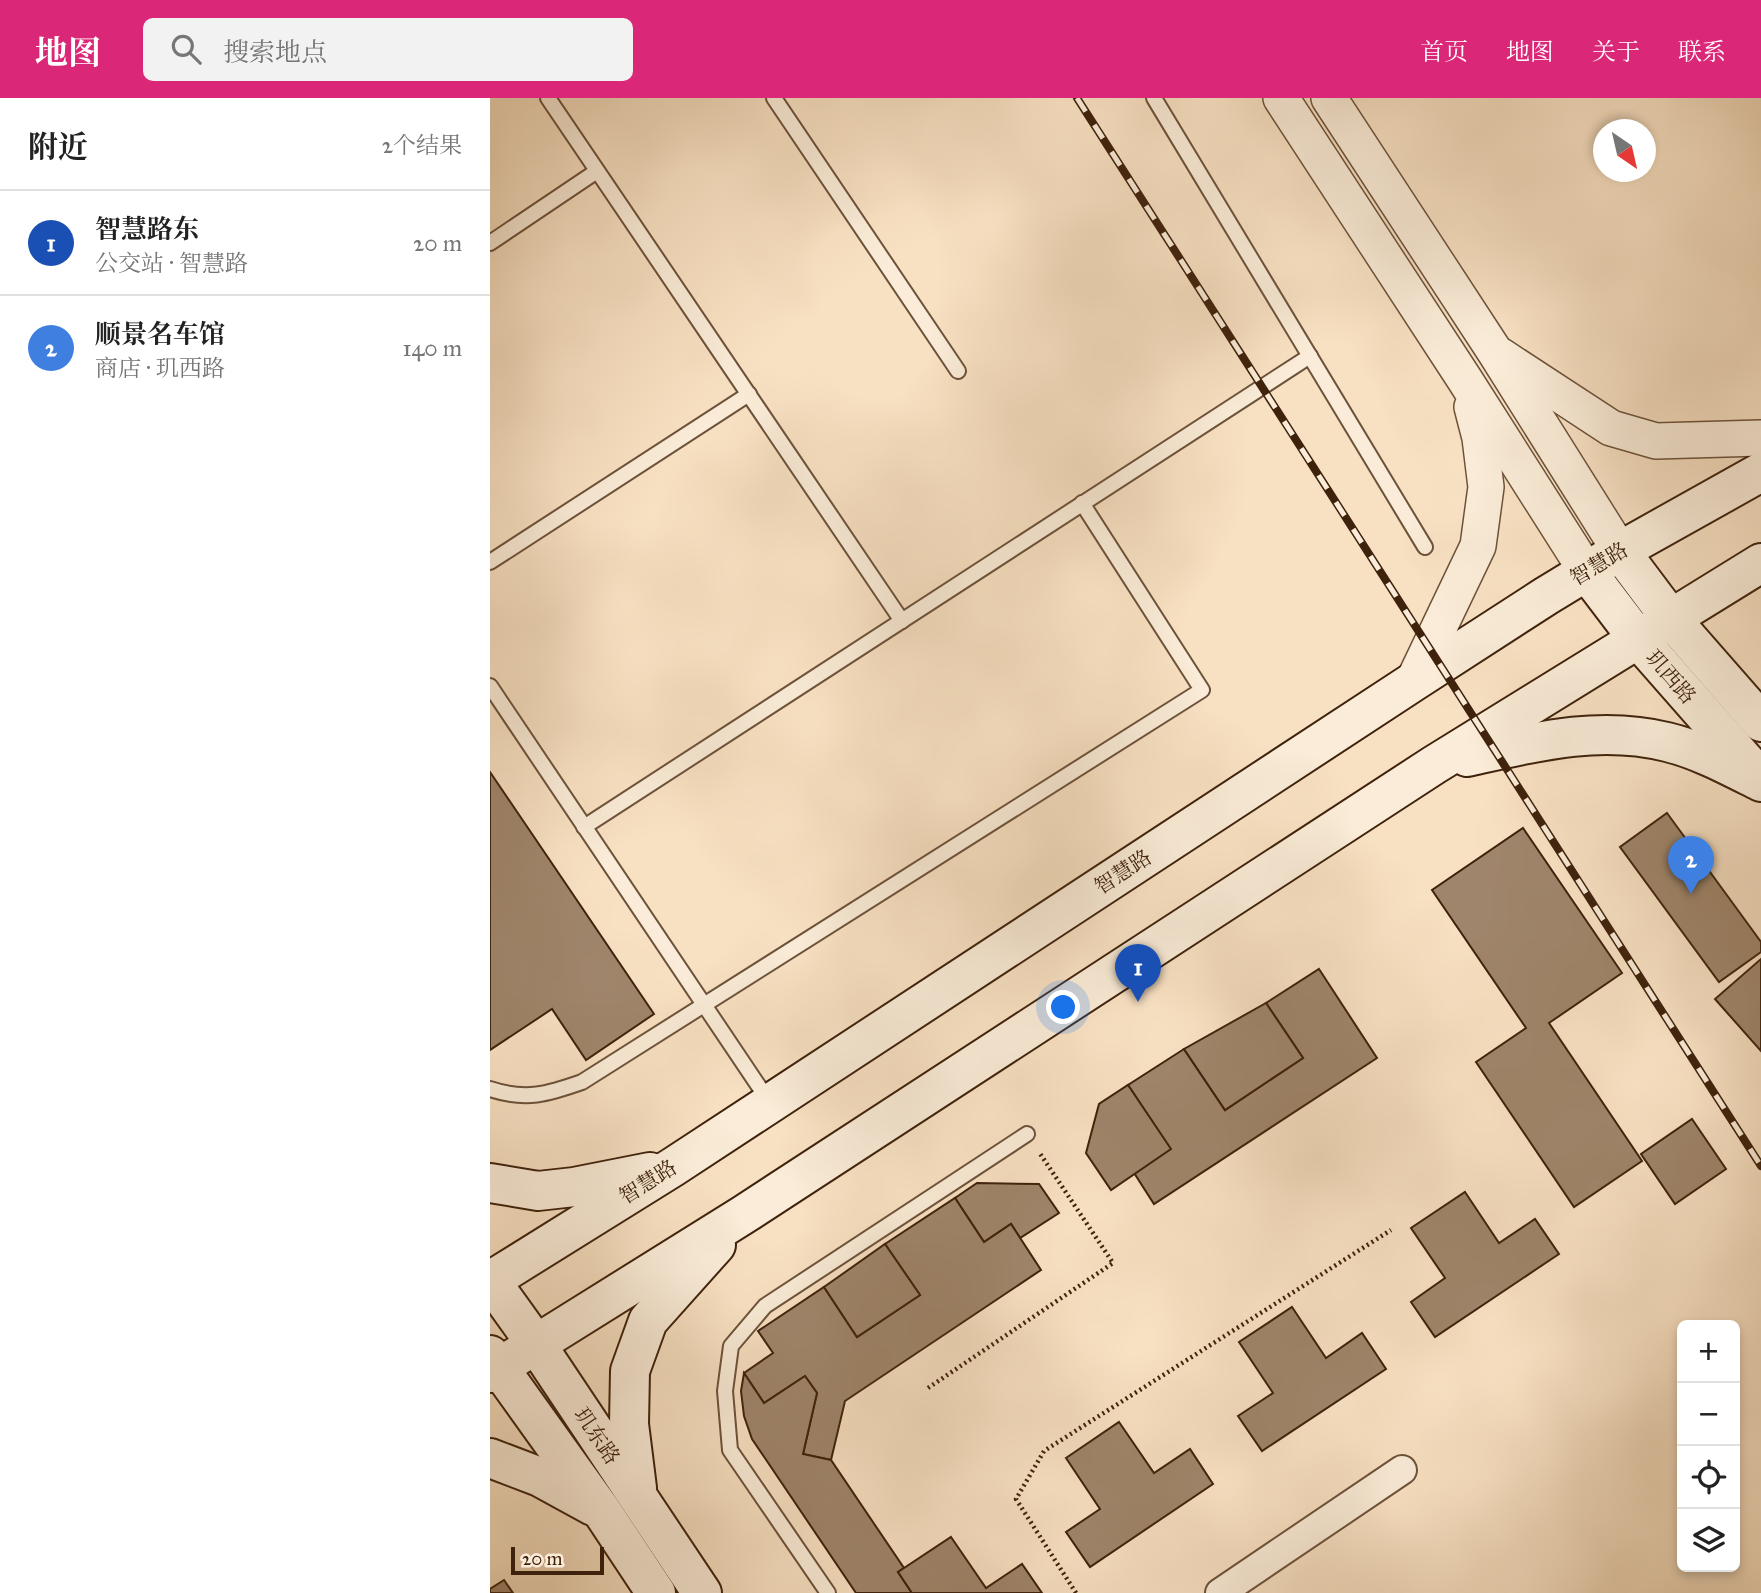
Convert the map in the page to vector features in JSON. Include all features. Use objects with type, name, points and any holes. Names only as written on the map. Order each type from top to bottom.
[{"type":"main road","name":"智慧路","points":[[490,1281],[673,1167],[1413,681],[1620,551],[1761,472]]},
{"type":"main road","points":[[1620,551],[1671,619],[1761,722]]},
{"type":"main road","points":[[493,1365],[536,1344],[743,1215],[1434,765],[1761,563]]},
{"type":"main road","name":"玑西路","points":[[1587,572],[1638,639],[1761,780]]},
{"type":"main road","points":[[1434,765],[1546,739],[1584,734],[1626,735],[1667,742],[1711,757],[1761,780]]},
{"type":"main road","points":[[490,1183],[538,1191],[574,1187],[673,1167]]},
{"type":"main road","points":[[639,1497],[629,1423],[630,1371],[648,1321],[743,1215]]},
{"type":"main road","name":"玑东路","points":[[490,1281],[536,1344],[702,1593]]},
{"type":"main road","name":"玑东路","points":[[493,1365],[601,1510],[656,1593]]},
{"type":"main road","points":[[490,1458],[540,1478],[601,1510]]},
{"type":"street","points":[[1281,98],[1587,572]]},
{"type":"street","points":[[1329,98],[1495,352],[1620,551]]},
{"type":"street","points":[[1495,352],[1611,428],[1656,441],[1761,438]]},
{"type":"street","points":[[1413,681],[1478,546],[1486,487],[1480,438],[1465,380]]},
{"type":"street","points":[[1220,1593],[1402,1470]]},
{"type":"lane","points":[[548,98],[902,621]]},
{"type":"lane","points":[[774,98],[958,371]]},
{"type":"lane","points":[[1154,98],[1425,547]]},
{"type":"lane","points":[[490,243],[597,171]]},
{"type":"lane","points":[[584,827],[1310,356]]},
{"type":"lane","points":[[490,562],[749,394]]},
{"type":"lane","points":[[490,1089],[506,1094],[544,1096],[582,1082],[1202,690],[1083,503]]},
{"type":"lane","points":[[490,686],[769,1104]]},
{"type":"lane","points":[[828,1593],[730,1450],[725,1391],[732,1346],[765,1306],[1027,1134]]},
{"type":"path","points":[[928,1388],[1113,1263],[1027,1134]]},
{"type":"path","points":[[1076,1593],[1016,1499],[1044,1451],[1391,1230]]},
{"type":"building","points":[[490,772],[654,1014],[586,1060],[552,1009],[490,1050]]},
{"type":"building","points":[[1667,813],[1761,942],[1761,952],[1719,982],[1620,847]]},
{"type":"building","points":[[1523,828],[1622,973],[1549,1023],[1642,1161],[1574,1207],[1476,1062],[1526,1028],[1432,890]]},
{"type":"building","points":[[1761,959],[1761,1051],[1715,999]]},
{"type":"building","points":[[1319,969],[1377,1058],[1154,1204],[1129,1165],[1165,1141],[1128,1085],[1184,1049],[1225,1110],[1303,1058],[1266,1003]]},
{"type":"building","points":[[1266,1003],[1303,1058],[1225,1110],[1184,1049]]},
{"type":"building","points":[[1128,1085],[1171,1149],[1111,1190],[1086,1153],[1099,1104]]},
{"type":"building","points":[[1692,1119],[1726,1169],[1675,1204],[1641,1154]]},
{"type":"building","points":[[977,1183],[1039,1184],[1059,1213],[1020,1238],[1011,1224],[984,1242],[955,1198]]},
{"type":"building","points":[[1465,1192],[1499,1243],[1535,1219],[1559,1254],[1435,1337],[1411,1302],[1445,1278],[1411,1228]]},
{"type":"building","points":[[955,1198],[984,1242],[1011,1224],[1041,1270],[845,1401],[831,1460],[803,1454],[817,1393],[805,1376],[764,1403],[744,1373],[773,1353],[758,1331],[824,1287],[857,1337],[920,1295],[885,1244]]},
{"type":"building","points":[[885,1244],[920,1295],[857,1337],[824,1287]]},
{"type":"building","points":[[1292,1307],[1326,1358],[1362,1333],[1386,1369],[1262,1451],[1238,1416],[1273,1393],[1239,1342]]},
{"type":"building","points":[[744,1373],[764,1403],[805,1376],[817,1393],[803,1454],[831,1460],[904,1568],[898,1572],[912,1593],[856,1593],[752,1439],[744,1416],[741,1391]]},
{"type":"building","points":[[1119,1422],[1154,1473],[1190,1449],[1213,1484],[1090,1567],[1066,1532],[1100,1509],[1066,1458]]},
{"type":"building","points":[[951,1537],[986,1588],[1022,1564],[1042,1593],[912,1593],[898,1572]]},
{"type":"building","points":[[504,1580],[513,1593],[490,1593],[490,1589]]},
{"type":"railway","points":[[1077,98],[1761,1166]]},
{"type":"place","name":"顺景名车馆","points":[[1691,894]]},
{"type":"place","name":"智慧路东","points":[[1138,1002]]}]
